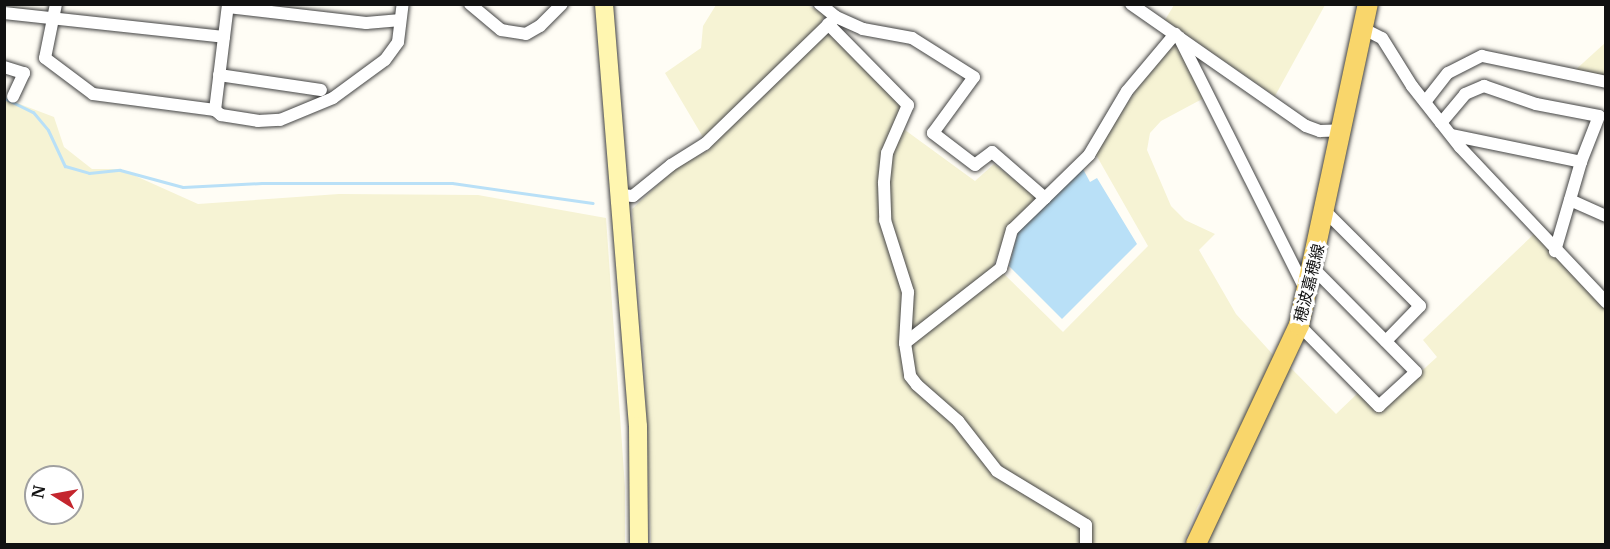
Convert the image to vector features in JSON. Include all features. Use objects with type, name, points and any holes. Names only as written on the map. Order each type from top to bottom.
[{"type":"main road","name":"穂波嘉穂線","points":[[1196,544],[1299,325],[1314,269],[1368,4]]},
{"type":"street","points":[[56,4],[55,19],[45,58],[93,94],[215,110],[221,115],[258,121],[306,113],[333,98],[384,60],[398,42],[398,20],[403,4]]},
{"type":"street","points":[[470,4],[501,30],[512,34],[526,34],[540,26],[562,4]]},
{"type":"street","points":[[604,4],[638,426],[639,544]]},
{"type":"street","points":[[820,4],[832,21],[908,105],[887,153],[884,183],[885,220],[908,292],[905,343],[910,376],[958,421],[997,471],[1086,525],[1086,544]]},
{"type":"street","points":[[1131,4],[1306,126],[1320,131],[1343,130]]},
{"type":"street","points":[[215,110],[228,6],[366,23],[398,20]]},
{"type":"street","points":[[4,13],[224,37]]},
{"type":"street","points":[[620,195],[633,196],[671,165],[705,144],[832,21]]},
{"type":"street","points":[[832,21],[912,38],[974,76],[933,133],[975,165],[992,152],[1045,198]]},
{"type":"street","points":[[1364,29],[1382,38],[1425,102],[1451,135],[1605,302]]},
{"type":"street","points":[[905,343],[1001,268],[1012,230],[1089,155],[1127,91],[1177,36]]},
{"type":"street","points":[[1177,36],[1308,295]]},
{"type":"street","points":[[1425,102],[1448,73],[1482,56],[1605,82]]},
{"type":"street","points":[[4,67],[24,73],[13,97]]},
{"type":"street","points":[[219,75],[321,90]]},
{"type":"street","points":[[1441,123],[1465,93],[1484,86],[1536,104],[1599,116],[1581,162],[1556,251]]},
{"type":"street","points":[[1451,135],[1581,162]]},
{"type":"street","points":[[1570,200],[1605,216]]},
{"type":"street","points":[[1326,212],[1420,306],[1386,341]]},
{"type":"street","points":[[1299,325],[1379,406],[1416,372],[1314,269]]},
{"type":"shaded area","points":[[1175,4],[1325,5],[1275,96],[1165,20]]},
{"type":"shaded area","points":[[716,5],[808,5],[825,15],[820,24],[904,103],[894,122],[975,181],[994,164],[1038,198],[1007,230],[994,264],[1063,332],[1148,246],[1095,153],[1136,90],[1177,41],[1204,98],[1161,121],[1150,133],[1147,150],[1171,206],[1185,220],[1215,234],[1199,250],[1236,314],[1276,358],[1197,508],[1183,544],[651,544],[645,370],[632,209],[675,169],[710,149],[665,73],[701,48],[703,26]]},
{"type":"shaded area","points":[[1605,43],[1605,78],[1573,72]]},
{"type":"shaded area","points":[[4,98],[54,117],[64,147],[92,169],[120,169],[198,204],[339,194],[478,195],[606,218],[625,487],[625,544],[5,544]]},
{"type":"shaded area","points":[[1534,234],[1605,308],[1605,544],[1206,544],[1290,367],[1336,414],[1359,392],[1379,410],[1437,357],[1423,340]]},
{"type":"water","points":[[1083,169],[1090,182],[1097,178],[1137,244],[1062,319],[1009,266],[1018,232]]},
{"type":"waterway","points":[[4,98],[33,112],[48,130],[65,166],[89,173],[120,170],[183,187],[262,183],[452,183],[593,203]]}]
